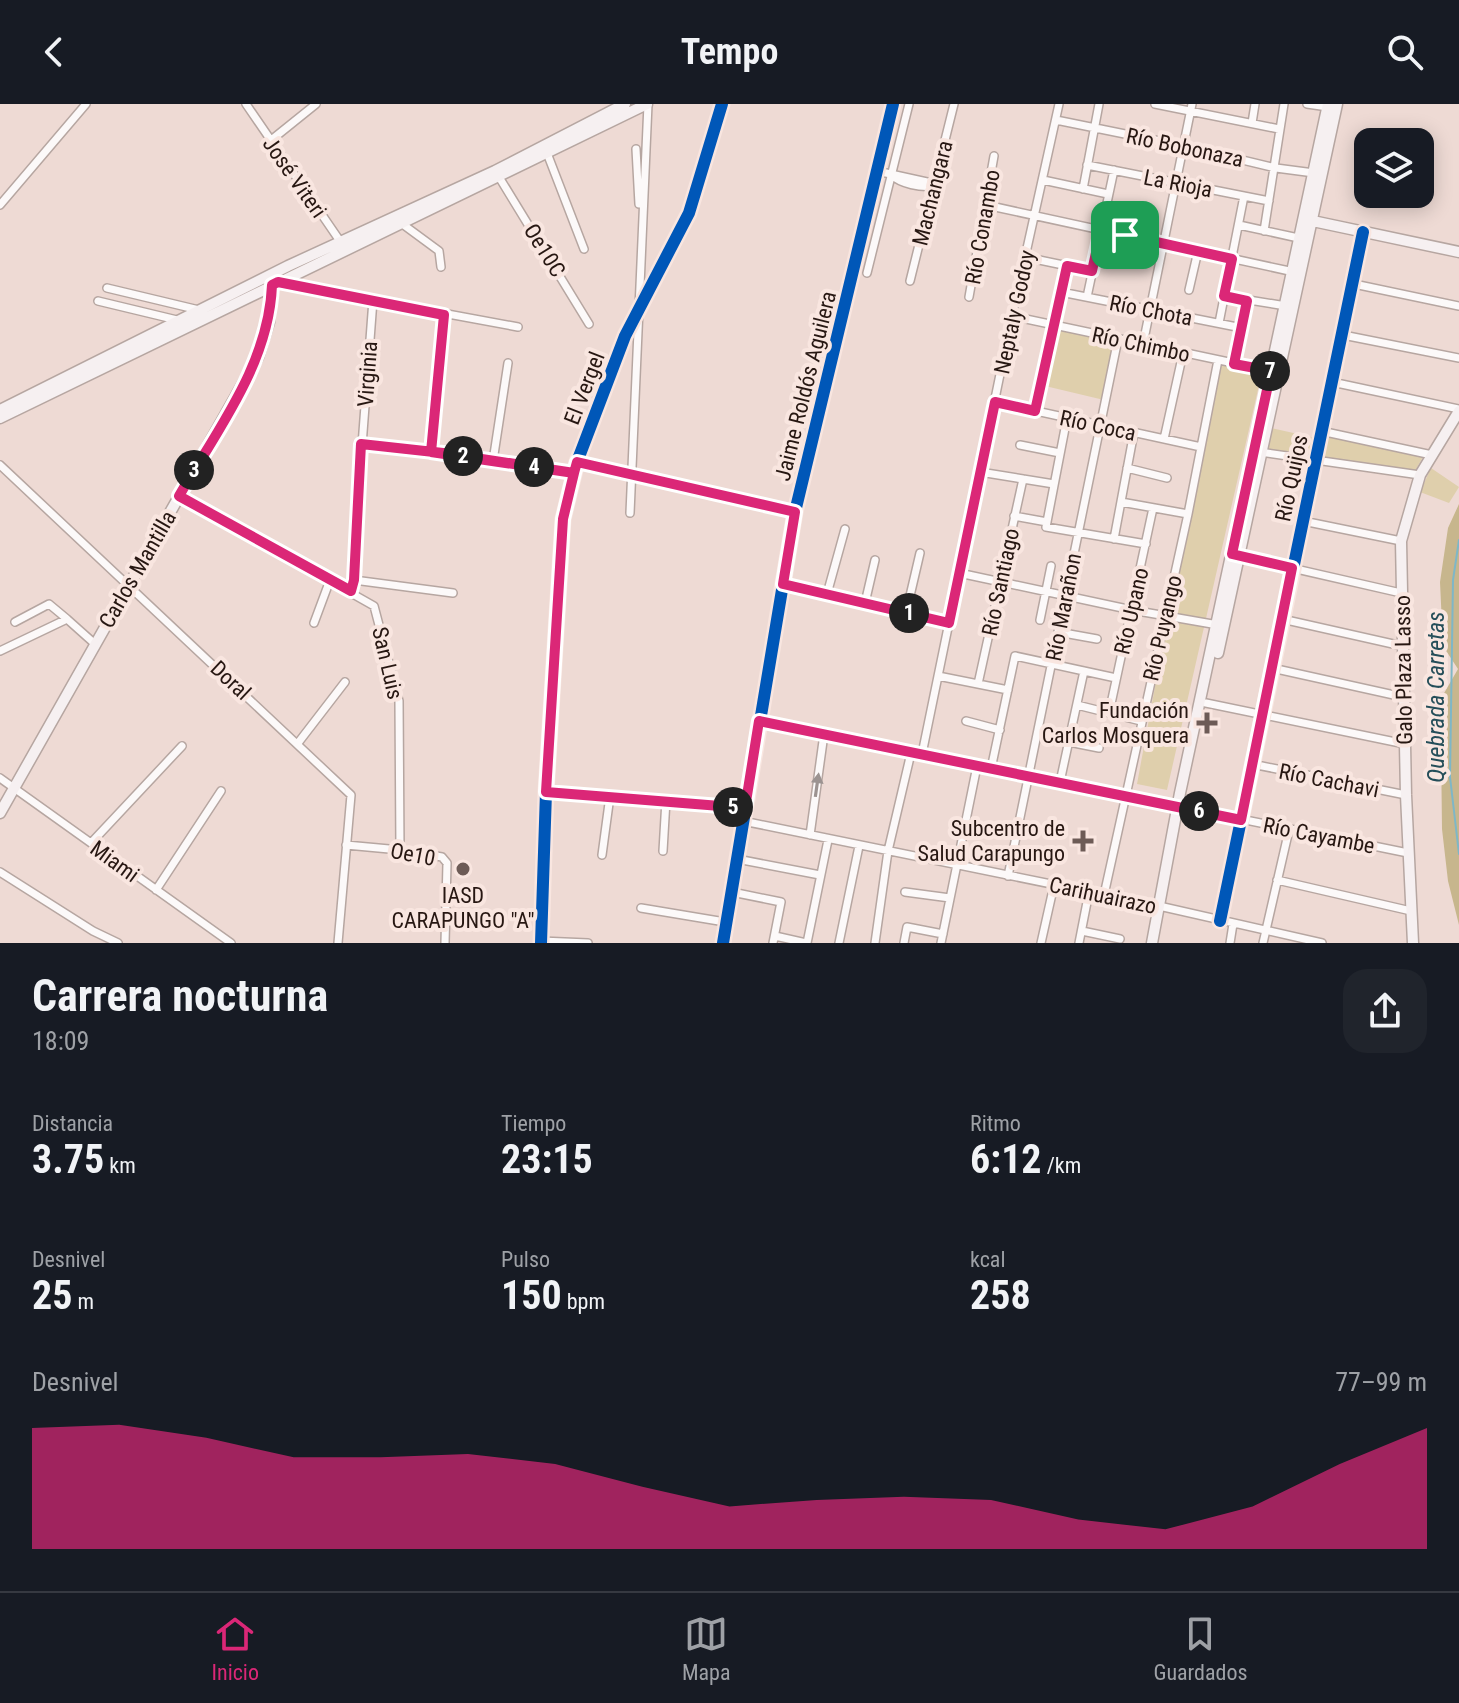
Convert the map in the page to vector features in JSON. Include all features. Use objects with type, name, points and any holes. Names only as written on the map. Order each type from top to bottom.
[{"type":"main road","points":[[0,418],[625,104]]},
{"type":"main road","points":[[342,245],[401,223],[643,105]]},
{"type":"main road","points":[[1180,807],[1187,795],[1304,240],[1314,173],[1331,105]]},
{"type":"main road","points":[[1307,220],[1331,105]]},
{"type":"main road","points":[[1307,220],[1459,252]]},
{"type":"main road","points":[[1259,452],[1271,371],[1304,240]]},
{"type":"main road","points":[[0,410],[177,320],[273,281]]},
{"type":"main road","name":"Carlos Mantilla","points":[[0,813],[258,357],[269,322],[273,281]]},
{"type":"main road","name":"Galo Plaza Lasso","points":[[1413,943],[1403,697],[1401,541],[1420,475],[1459,410]]},
{"type":"main road","points":[[1152,943],[1180,807],[1180,793],[1237,555]]},
{"type":"street","points":[[0,205],[86,104]]},
{"type":"street","name":"José Viteri","points":[[246,104],[342,245]]},
{"type":"street","points":[[270,141],[316,104]]},
{"type":"street","name":"El Vergel","points":[[541,942],[546,792],[563,519],[577,462],[625,336],[689,213],[722,104]]},
{"type":"street","name":"Jaime Roldós Aguilera","points":[[723,943],[795,512],[893,104]]},
{"type":"street","points":[[867,273],[909,104]]},
{"type":"street","name":"Machangara","points":[[910,281],[954,104]]},
{"type":"street","name":"Neptaly Godoy","points":[[922,754],[1059,104]]},
{"type":"street","points":[[1083,189],[1099,104]]},
{"type":"street","points":[[1155,104],[1192,108],[1279,129]]},
{"type":"street","points":[[1252,123],[1255,104]]},
{"type":"street","points":[[1264,231],[1284,104]]},
{"type":"street","points":[[1307,104],[1331,105]]},
{"type":"street","points":[[630,513],[643,105]]},
{"type":"street","points":[[1143,344],[1192,108]]},
{"type":"street","name":"Río Bobonaza","points":[[1056,120],[1276,168],[1314,173]]},
{"type":"street","points":[[636,149],[645,298]]},
{"type":"street","points":[[547,153],[584,249]]},
{"type":"street","name":"Río Conambo","points":[[969,297],[994,156]]},
{"type":"street","name":"La Rioja","points":[[1087,165],[1269,201]]},
{"type":"street","points":[[1087,297],[1105,231],[1114,214],[1128,217],[1125,235],[1117,261],[1106,259],[1104,255],[1105,231],[1108,194],[1114,170]]},
{"type":"street","points":[[877,171],[933,186]]},
{"type":"street","name":"Oe10C","points":[[499,177],[589,324]]},
{"type":"street","points":[[1043,180],[1108,194]]},
{"type":"street","points":[[1219,323],[1244,196]]},
{"type":"street","points":[[986,205],[1294,272]]},
{"type":"street","points":[[401,223],[439,251],[441,267]]},
{"type":"street","points":[[1239,225],[1304,240]]},
{"type":"street","name":"Río Quijos","points":[[1220,921],[1363,232]]},
{"type":"street","points":[[1189,290],[1198,251]]},
{"type":"street","points":[[1025,257],[1092,271]]},
{"type":"street","points":[[1035,411],[1067,266]]},
{"type":"street","points":[[273,281],[518,327]]},
{"type":"street","points":[[1354,284],[1459,306]]},
{"type":"street","points":[[107,288],[199,310]]},
{"type":"street","name":"Río Chota","points":[[1061,292],[1242,328]]},
{"type":"street","points":[[1224,296],[1286,306]]},
{"type":"street","name":"Virginia","points":[[351,591],[373,300]]},
{"type":"street","points":[[98,301],[177,320]]},
{"type":"street","points":[[1234,364],[1247,301]]},
{"type":"street","points":[[431,452],[444,315]]},
{"type":"street","name":"Río Chimbo","points":[[1012,316],[1271,371]]},
{"type":"street","points":[[1343,335],[1459,358]]},
{"type":"street","name":"Río Marañon","points":[[1008,876],[1118,339]]},
{"type":"street","points":[[1164,439],[1183,353]]},
{"type":"street","name":"Río Puyango","points":[[1104,895],[1188,514],[1218,360]]},
{"type":"street","points":[[493,461],[508,363]]},
{"type":"street","points":[[1332,382],[1459,410]]},
{"type":"street","name":"Río Coca","points":[[995,402],[1201,447]]},
{"type":"street","points":[[1046,524],[1067,418]]},
{"type":"street","points":[[1321,431],[1432,455]]},
{"type":"street","points":[[1114,539],[1134,432]]},
{"type":"street","points":[[361,444],[574,473]]},
{"type":"street","points":[[1020,445],[1060,453]]},
{"type":"street","points":[[1259,452],[1420,475]]},
{"type":"street","points":[[577,462],[795,512]]},
{"type":"street","name":"Doral","points":[[0,465],[351,795],[338,943]]},
{"type":"street","points":[[1127,468],[1167,478]]},
{"type":"street","points":[[980,472],[1054,484]]},
{"type":"street","name":"Río Santiago","points":[[978,684],[1023,479]]},
{"type":"street","name":"San Luis","points":[[179,496],[374,606],[399,701],[400,850]]},
{"type":"street","points":[[1121,502],[1188,514]]},
{"type":"street","name":"Río Upano","points":[[1109,713],[1153,508]]},
{"type":"street","points":[[1014,516],[1077,533],[1146,544]]},
{"type":"street","points":[[1303,521],[1401,541]]},
{"type":"street","points":[[827,594],[845,529]]},
{"type":"street","points":[[906,613],[920,553]]},
{"type":"street","points":[[1237,555],[1401,593]]},
{"type":"street","points":[[865,603],[875,560]]},
{"type":"street","points":[[1040,620],[1051,566]]},
{"type":"street","points":[[959,573],[1218,625]]},
{"type":"street","points":[[314,623],[330,580]]},
{"type":"street","points":[[354,580],[453,593]]},
{"type":"street","points":[[783,584],[949,623]]},
{"type":"street","points":[[15,622],[49,604],[95,644]]},
{"type":"street","points":[[2,647],[67,619]]},
{"type":"street","points":[[1282,619],[1402,646]]},
{"type":"street","points":[[1058,632],[1097,639]]},
{"type":"street","points":[[991,769],[1015,656],[1116,678]]},
{"type":"street","points":[[1272,668],[1403,697]]},
{"type":"street","points":[[1060,782],[1084,671]]},
{"type":"street","points":[[938,676],[1008,690]]},
{"type":"street","points":[[298,743],[345,682]]},
{"type":"street","points":[[1206,703],[1405,744]]},
{"type":"street","points":[[1077,705],[1141,721]]},
{"type":"street","name":"Río Cayambe","points":[[759,721],[1408,853]]},
{"type":"street","points":[[966,721],[1000,730]]},
{"type":"street","points":[[810,835],[824,734]]},
{"type":"street","points":[[1069,742],[1099,748]]},
{"type":"street","points":[[91,843],[182,746]]},
{"type":"street","points":[[875,943],[888,851],[911,753]]},
{"type":"street","name":"Río Cachavi","points":[[1252,764],[1406,795]]},
{"type":"street","points":[[941,943],[977,766]]},
{"type":"street","name":"Miami","points":[[0,778],[231,943]]},
{"type":"street","points":[[156,890],[221,791]]},
{"type":"street","points":[[546,792],[745,808]]},
{"type":"street","points":[[602,855],[610,796]]},
{"type":"street","points":[[663,851],[666,800]]},
{"type":"street","name":"Carihuairazo","points":[[743,821],[1159,906],[1322,943]]},
{"type":"street","points":[[1263,943],[1289,830]]},
{"type":"street","points":[[732,892],[781,902],[774,940],[806,943],[828,840]]},
{"type":"street","name":"Oe10","points":[[346,845],[442,857],[447,863],[445,943]]},
{"type":"street","points":[[839,943],[859,846]]},
{"type":"street","points":[[737,859],[820,875]]},
{"type":"street","points":[[0,872],[93,931],[118,943]]},
{"type":"street","points":[[1277,880],[1411,911]]},
{"type":"street","points":[[1041,943],[1054,885]]},
{"type":"street","points":[[905,892],[950,898]]},
{"type":"street","points":[[1079,943],[1089,892]]},
{"type":"street","points":[[641,908],[725,922]]},
{"type":"street","points":[[1230,943],[1233,924]]},
{"type":"street","points":[[904,943],[907,927],[943,934]]},
{"type":"street","points":[[1082,931],[1120,939]]},
{"type":"street","points":[[541,942],[588,943]]},
{"type":"shaded area","points":[[1054,327],[1115,339],[1104,400],[1041,385]]},
{"type":"shaded area","points":[[1215,363],[1262,372],[1167,790],[1137,784]]},
{"type":"shaded area","points":[[1271,428],[1316,438],[1312,457],[1267,450]]},
{"type":"shaded area","points":[[1325,435],[1424,455],[1415,471],[1320,458]]},
{"type":"shaded area","points":[[1431,468],[1459,487],[1449,503],[1420,492]]},
{"type":"shaded area","points":[[1459,504],[1459,925],[1448,881],[1442,829],[1441,745],[1436,719],[1439,702],[1458,669],[1443,646],[1440,582],[1448,528]]},
{"type":"waterway","name":"Quebrada Carretas","points":[[1459,540],[1453,580],[1450,777],[1459,854]]},
{"type":"cycle path","points":[[541,943],[546,792],[563,519],[577,462],[625,336],[689,213],[722,104]]},
{"type":"cycle path","points":[[723,943],[795,512],[893,104]]},
{"type":"cycle path","points":[[1220,921],[1363,232]]},
{"type":"place","name":"Fundación Carlos Mosquera","points":[[1207,723]]},
{"type":"place","name":"Subcentro de Salud Carapungo","points":[[1083,841]]},
{"type":"place","name":"IASD CARAPUNGO \"A\"","points":[[463,869]]},
{"type":"route","points":[[1125,235],[1101,230],[1092,271],[1067,266],[1035,411],[995,402],[949,623],[783,584],[795,512],[577,462],[574,473],[431,452],[444,315],[278,282],[272,285],[269,322],[258,357],[179,496],[351,591],[361,444],[574,473],[563,519],[546,792],[745,808],[759,721],[1241,820],[1292,568],[1232,554],[1271,371],[1234,364],[1247,301],[1224,296],[1232,259],[1125,235]]}]
